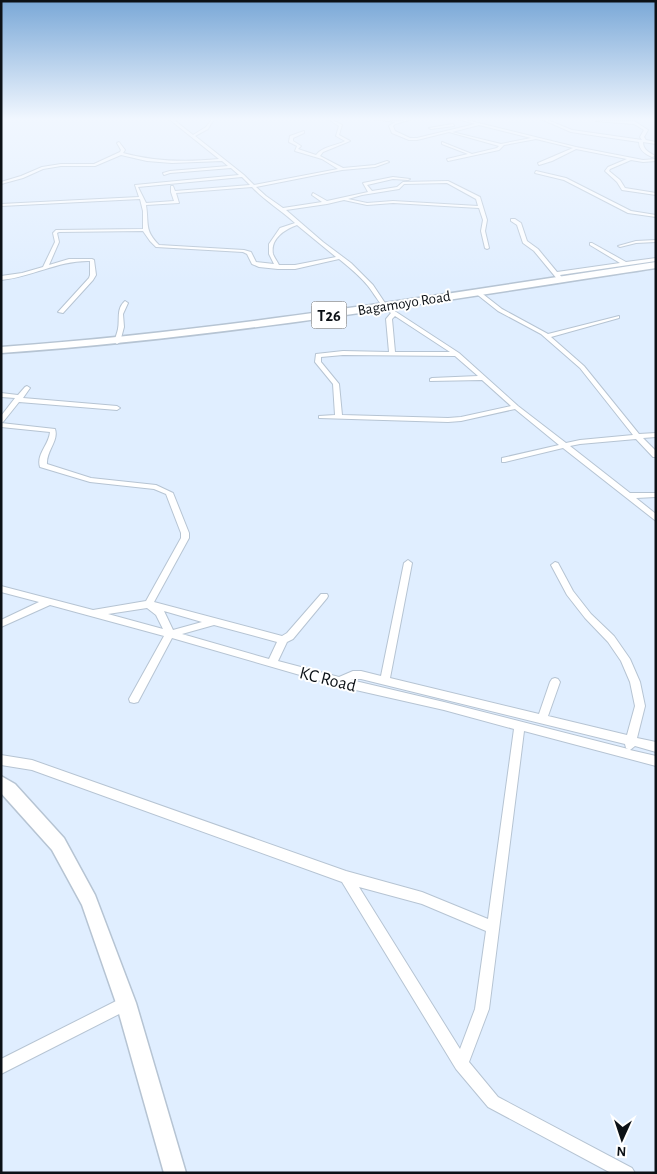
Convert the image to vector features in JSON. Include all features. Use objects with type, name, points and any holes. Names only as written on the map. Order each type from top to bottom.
[{"type":"highway","name":"Bagamoyo Road","points":[[1,350],[117,342],[389,310],[559,277],[656,265]]},
{"type":"street","points":[[1,183],[29,174]]},
{"type":"street","points":[[240,174],[264,197],[282,209],[321,243],[341,257],[365,279],[389,310],[457,354],[516,408],[566,445],[656,518]]},
{"type":"street","points":[[173,192],[253,186],[317,174]]},
{"type":"street","points":[[541,174],[565,179],[630,212],[656,216]]},
{"type":"street","points":[[610,174],[623,189],[656,194]]},
{"type":"street","points":[[243,176],[136,186],[142,201],[144,230],[158,246],[244,251],[249,253],[256,264],[302,266],[341,257]]},
{"type":"street","points":[[372,192],[364,184],[396,178],[409,179],[413,182]]},
{"type":"street","points":[[1,205],[142,201],[175,203],[177,201],[171,182]]},
{"type":"street","points":[[282,209],[327,203],[372,192],[400,188],[401,183],[451,183],[475,195],[485,220],[483,231],[487,248]]},
{"type":"street","points":[[312,194],[327,203]]},
{"type":"street","points":[[343,200],[367,204],[389,202],[481,207]]},
{"type":"street","points":[[513,220],[519,224],[525,242],[536,250],[559,277],[624,263],[656,259]]},
{"type":"street","points":[[278,266],[271,254],[271,244],[282,229],[298,223]]},
{"type":"street","points":[[45,267],[57,242],[55,233],[57,231],[144,230]]},
{"type":"street","points":[[620,246],[636,242],[656,241]]},
{"type":"street","points":[[592,244],[624,263]]},
{"type":"street","points":[[1,278],[18,277],[45,267],[78,260],[92,260],[93,275],[91,279],[61,312]]},
{"type":"street","points":[[477,292],[497,309],[532,326],[547,336],[582,367],[637,436],[656,455]]},
{"type":"street","points":[[117,342],[121,327],[120,314],[125,303]]},
{"type":"street","points":[[389,310],[392,354]]},
{"type":"street","points":[[547,336],[617,317]]},
{"type":"street","points":[[339,418],[336,384],[318,362],[318,355],[327,353],[457,354]]},
{"type":"street","points":[[432,380],[482,378]]},
{"type":"street","points":[[1,421],[27,388]]},
{"type":"street","points":[[1,395],[19,399],[117,408]]},
{"type":"street","points":[[322,417],[448,420],[516,408]]},
{"type":"street","points":[[1,425],[53,430],[52,441],[42,460],[46,466],[90,480],[156,487],[169,493],[185,533],[185,538],[149,604]]},
{"type":"street","points":[[504,460],[593,440],[656,435]]},
{"type":"street","points":[[628,496],[656,495]]},
{"type":"street","points":[[385,680],[408,563]]},
{"type":"street","points":[[555,565],[570,593],[588,616],[611,638],[631,671],[640,706],[628,752]]},
{"type":"street","name":"KC Road","points":[[1,589],[170,634],[338,682],[444,706],[656,760]]},
{"type":"street","points":[[272,664],[284,640],[290,636],[324,596]]},
{"type":"street","points":[[1,624],[48,602]]},
{"type":"street","points":[[149,604],[160,613],[170,634]]},
{"type":"street","points":[[90,612],[149,604],[284,640]]},
{"type":"street","points":[[134,699],[170,634],[214,622]]},
{"type":"street","points":[[338,682],[353,674],[385,680],[656,747]]},
{"type":"street","points":[[542,719],[555,682]]},
{"type":"street","points":[[461,1064],[482,1009],[520,726]]},
{"type":"street","points":[[1,760],[32,765],[346,877],[422,898],[493,927]]},
{"type":"street","points":[[1,783],[9,789],[58,844],[90,901],[126,1003],[175,1173]]},
{"type":"street","points":[[346,877],[461,1064],[493,1102],[626,1173]]},
{"type":"street","points":[[1,1067],[126,1003]]}]
